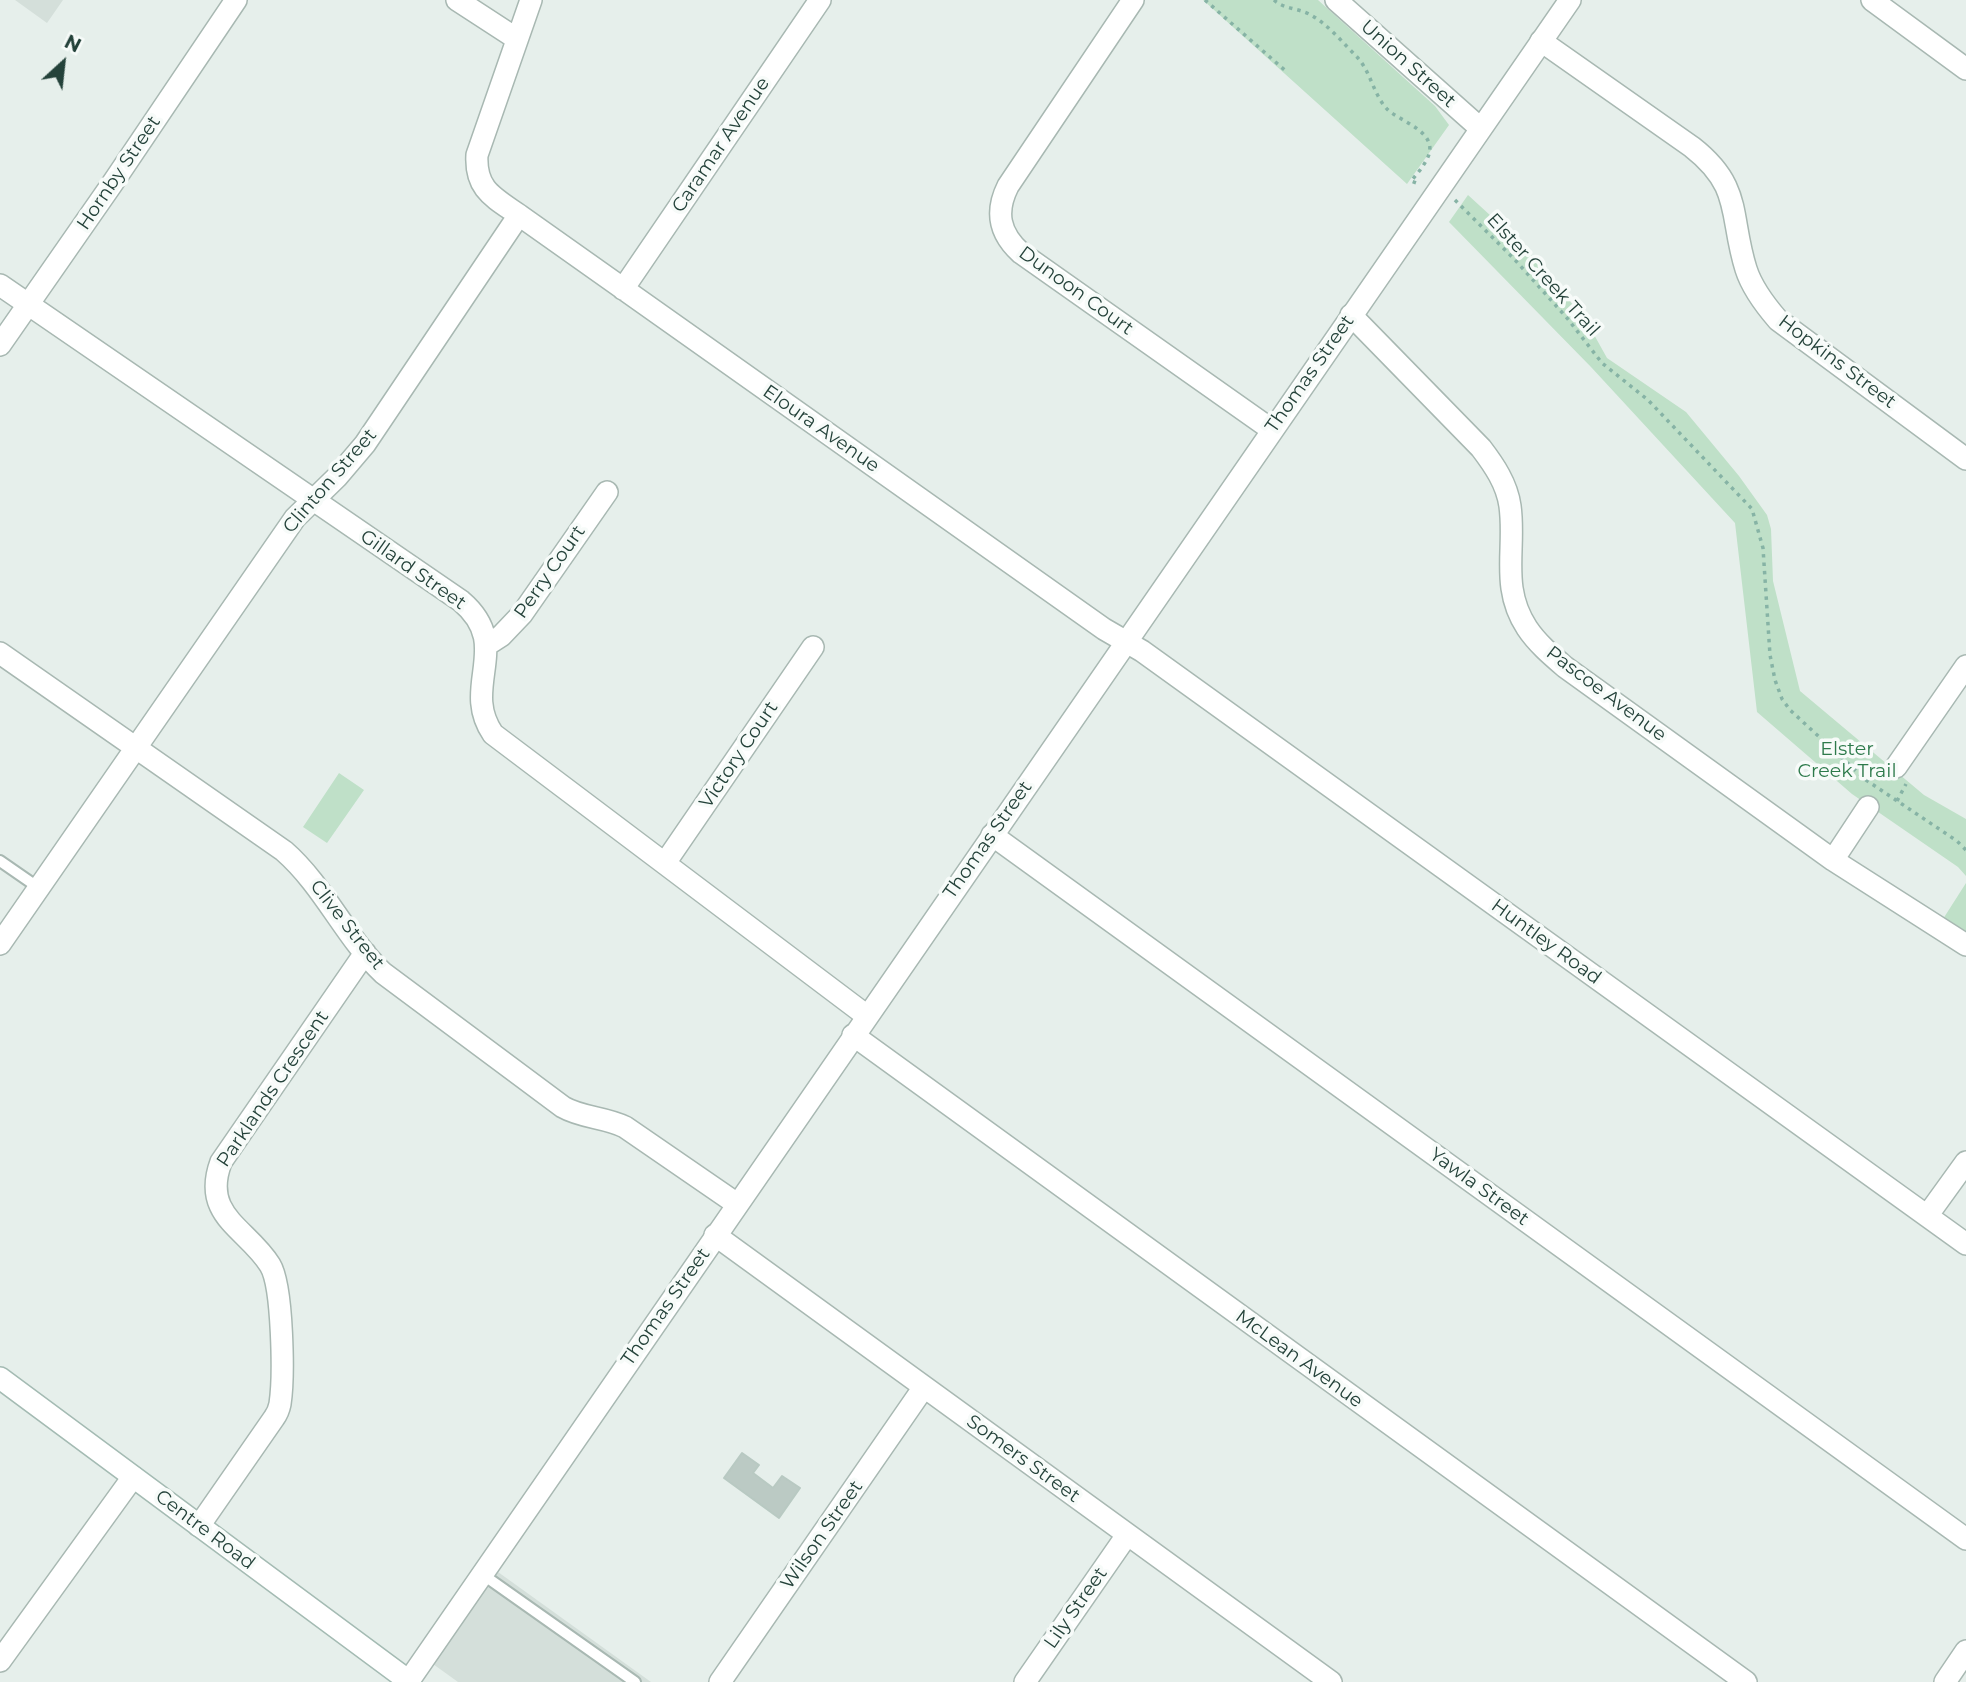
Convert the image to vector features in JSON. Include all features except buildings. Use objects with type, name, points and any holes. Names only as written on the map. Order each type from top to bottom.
[{"type":"street","name":"Hornby Street","points":[[0,345],[236,0]]},
{"type":"street","points":[[457,0],[517,39]]},
{"type":"street","points":[[519,215],[481,184],[477,166],[480,142],[531,0]]},
{"type":"street","name":"Caramar Avenue","points":[[623,289],[820,0]]},
{"type":"street","name":"Dunoon Court","points":[[1133,0],[1008,186],[999,209],[1003,230],[1007,239],[1021,253],[1272,430]]},
{"type":"street","name":"Union Street","points":[[1335,0],[1480,128]]},
{"type":"street","name":"Thomas Street","points":[[409,1682],[853,1035],[1570,0]]},
{"type":"street","points":[[1872,0],[1966,69]]},
{"type":"street","name":"Hopkins Street","points":[[1541,41],[1692,147],[1713,166],[1721,176],[1732,201],[1751,281],[1767,307],[1779,320],[1966,459]]},
{"type":"street","name":"Eloura Avenue","points":[[519,215],[1104,629],[1125,641]]},
{"type":"street","name":"Clinton Street","points":[[0,944],[295,518],[365,444],[519,215]]},
{"type":"street","name":"Gillard Street","points":[[0,285],[461,601],[480,620],[487,645]]},
{"type":"street","name":"Pascoe Avenue","points":[[1350,315],[1481,448],[1493,464],[1510,505],[1509,562],[1513,596],[1527,628],[1539,643],[1565,667],[1833,860],[1966,946]]},
{"type":"street","name":"Perry Court","points":[[487,645],[501,636],[522,614],[607,492]]},
{"type":"street","name":"Huntley Road","points":[[1125,641],[1966,1244]]},
{"type":"street","points":[[487,645],[480,695],[486,724],[493,734],[867,1016]]},
{"type":"street","name":"Victory Court","points":[[665,863],[813,647]]},
{"type":"street","name":"Clive Street","points":[[0,653],[289,855],[383,973],[563,1107],[625,1127],[737,1204]]},
{"type":"street","points":[[1896,767],[1966,666]]},
{"type":"street","points":[[1833,860],[1868,807]]},
{"type":"street","name":"Yawla Street","points":[[992,835],[1966,1539]]},
{"type":"street","name":"Parklands Crescent","points":[[199,1526],[274,1419],[280,1402],[280,1302],[275,1277],[270,1265],[230,1223],[222,1209],[217,1195],[218,1172],[221,1162],[365,953]]},
{"type":"street","name":"McLean Avenue","points":[[853,1035],[1746,1682]]},
{"type":"street","points":[[1927,1216],[1966,1162]]},
{"type":"street","name":"Somers Street","points":[[715,1235],[1331,1682]]},
{"type":"street","name":"Centre Road","points":[[0,1378],[409,1682]]},
{"type":"street","name":"Wilson Street","points":[[720,1682],[924,1387]]},
{"type":"street","points":[[0,1661],[133,1477]]},
{"type":"street","name":"Lily Street","points":[[1025,1682],[1127,1535]]},
{"type":"street","points":[[1945,1682],[1966,1651]]},
{"type":"lane","points":[[0,860],[39,888]]},
{"type":"lane","points":[[482,1574],[635,1682]]},
{"type":"path","points":[[1205,0],[1288,73]]},
{"type":"path","points":[[1273,0],[1286,8],[1304,11],[1325,26],[1359,59],[1387,109],[1421,131],[1429,143],[1430,152],[1428,159],[1411,181],[1418,183]]},
{"type":"path","name":"Elster Creek Trail","points":[[1454,199],[1516,261],[1567,318],[1602,363],[1647,400],[1752,509],[1763,548],[1770,654],[1775,680],[1782,699],[1790,710],[1866,780],[1957,841],[1966,850]]},
{"type":"shaded area","points":[[15,0],[63,0],[47,23]]},
{"type":"shaded area","points":[[498,1572],[651,1682],[458,1682],[433,1664]]},
{"type":"green space","points":[[1203,0],[1318,0],[1435,106],[1449,125],[1407,184]]},
{"type":"green space","name":"Elster Creek Trail","points":[[1468,195],[1526,248],[1587,322],[1607,358],[1686,412],[1739,476],[1767,515],[1771,529],[1773,581],[1800,691],[1924,795],[1966,819],[1966,876],[1958,867],[1852,794],[1757,712],[1735,523],[1591,367],[1449,222]]},
{"type":"green space","points":[[339,773],[364,790],[327,843],[303,827]]},
{"type":"green space","points":[[1966,883],[1966,934],[1943,919]]}]
